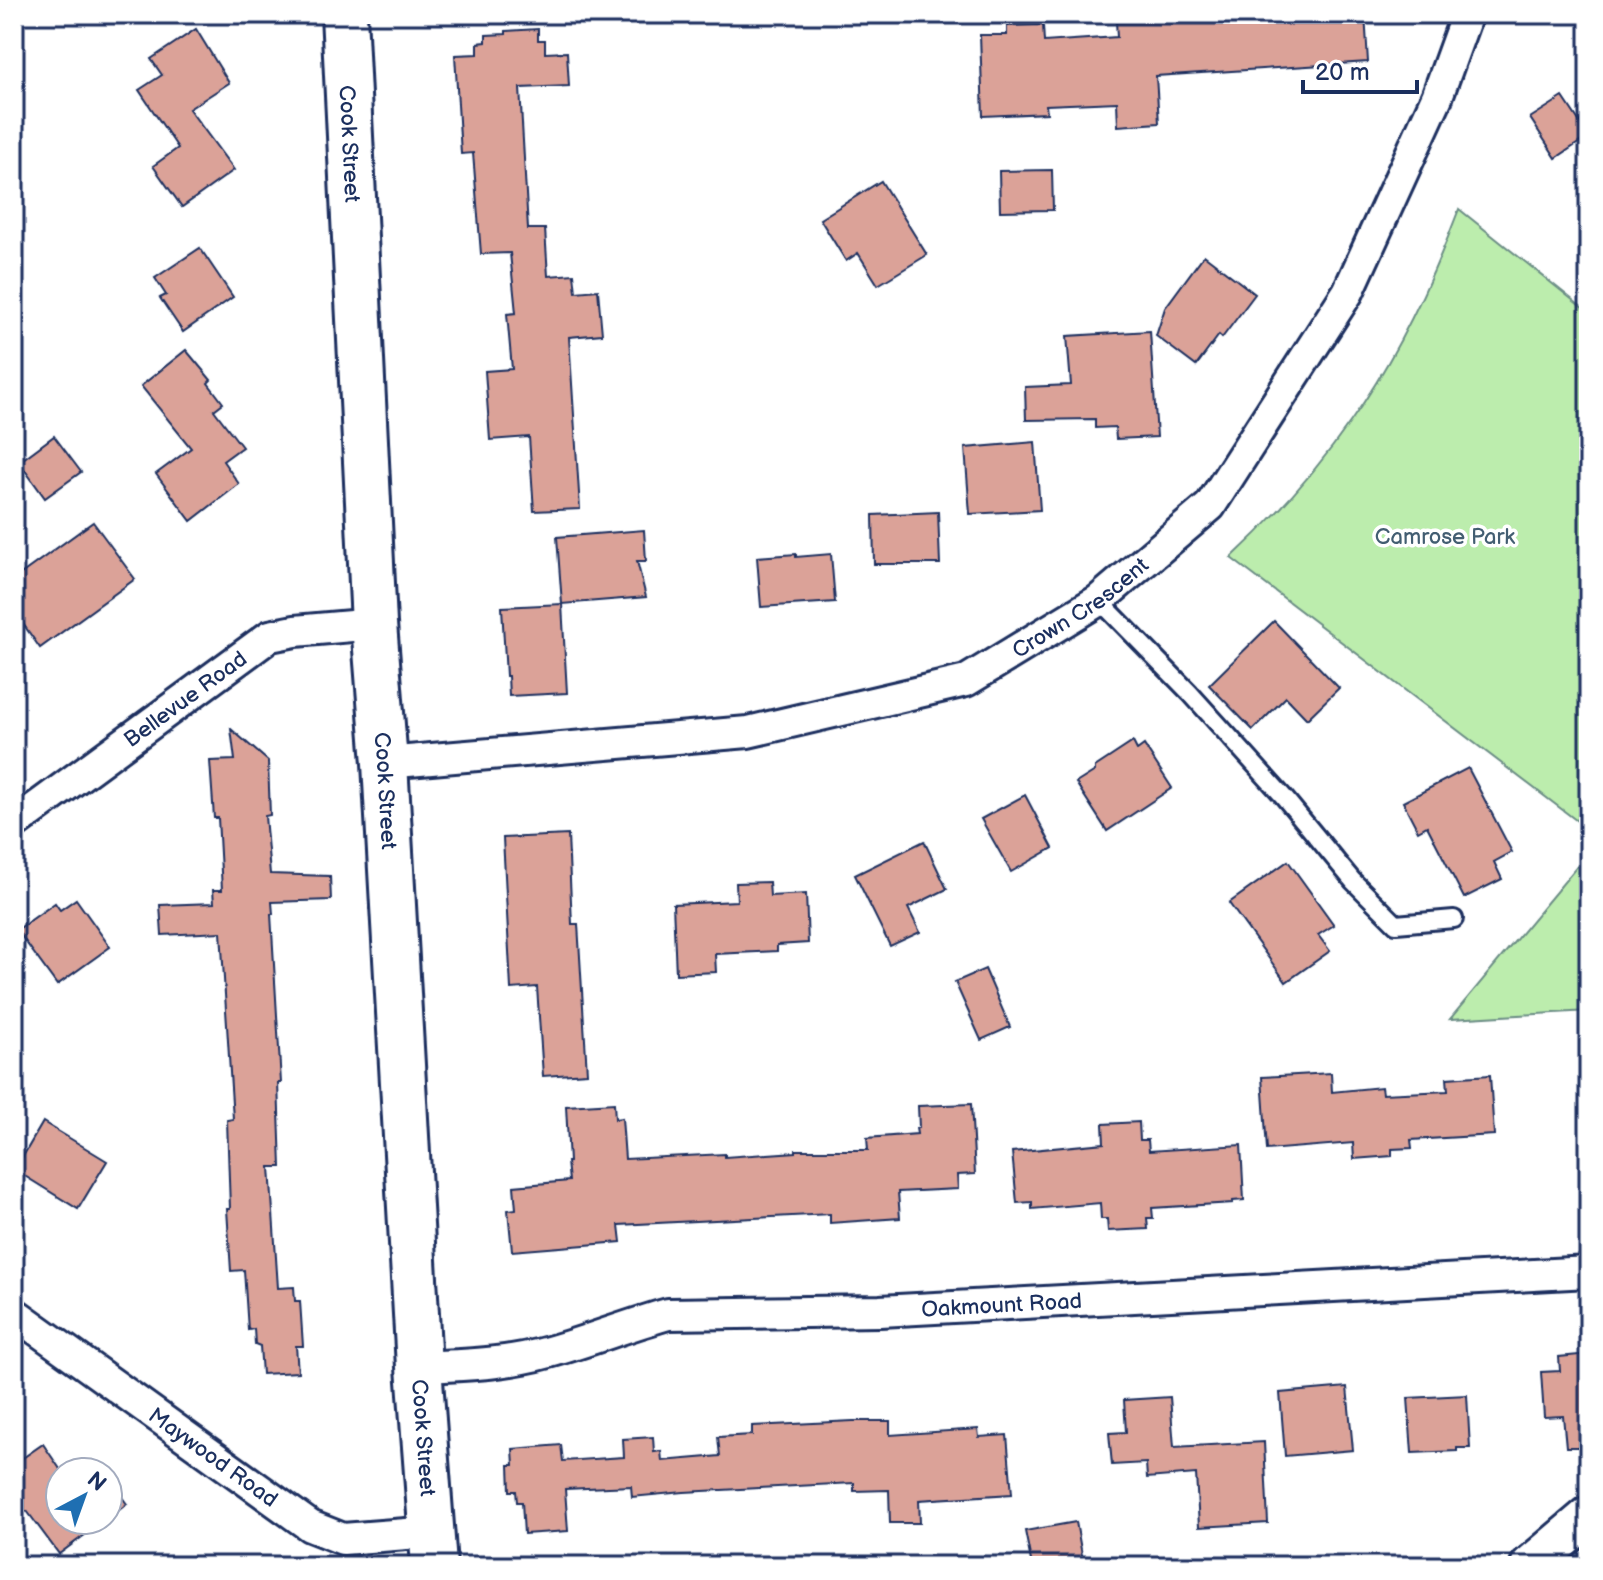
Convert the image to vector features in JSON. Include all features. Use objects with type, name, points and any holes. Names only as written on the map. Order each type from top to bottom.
[{"type":"main road","name":"Cook Street","points":[[344,14],[374,624],[433,1549]]},
{"type":"street","name":"Crown Crescent","points":[[385,763],[748,732],[966,681],[1099,600],[1210,506],[1348,292],[1437,97],[1467,14]]},
{"type":"street","name":"Bellevue Road","points":[[14,824],[270,636],[374,624]]},
{"type":"street","name":"Oakmount Road","points":[[419,1367],[499,1362],[549,1352],[668,1314],[880,1311],[1589,1272]]},
{"type":"street","name":"Maywood Road","points":[[14,1313],[310,1526],[343,1539],[433,1549]]},
{"type":"street","points":[[1530,1566],[1589,1516]]},
{"type":"lane","points":[[1099,600],[1190,693],[1283,796],[1353,881],[1396,924],[1454,919]]},
{"type":"green space","name":"Camrose Park","points":[[1459,209],[1589,313],[1589,830],[1231,558],[1310,475],[1368,396],[1412,318]]},
{"type":"green space","points":[[1589,852],[1589,1011],[1450,1019]]},
{"type":"building","points":[[1274,14],[1365,14],[1368,62],[1156,76],[1159,123],[1118,126],[1117,102],[1046,105],[1047,113],[983,116],[980,35],[1007,35],[1007,26],[1043,25],[1044,42],[1117,37],[1116,22]]},
{"type":"building","points":[[196,29],[229,83],[189,109],[234,170],[182,207],[153,166],[178,148],[139,90],[162,75],[151,59]]},
{"type":"building","points":[[538,29],[538,40],[545,40],[545,53],[567,52],[569,86],[520,88],[528,229],[545,229],[548,276],[574,274],[576,292],[598,290],[602,334],[569,337],[580,509],[534,511],[529,437],[490,440],[485,371],[512,369],[507,314],[516,313],[510,253],[481,254],[473,153],[461,154],[455,55],[478,54],[478,43],[486,42],[486,35]]},
{"type":"building","points":[[1563,97],[1589,136],[1556,158],[1530,118]]},
{"type":"building","points":[[1052,170],[1053,210],[1000,211],[999,171]]},
{"type":"building","points":[[881,181],[927,255],[878,285],[858,253],[846,261],[820,219]]},
{"type":"building","points":[[200,248],[233,297],[183,332],[160,298],[166,295],[155,278]]},
{"type":"building","points":[[1204,255],[1255,294],[1196,366],[1156,336],[1165,308]]},
{"type":"building","points":[[1150,331],[1157,437],[1116,439],[1115,427],[1095,428],[1095,419],[1026,420],[1025,387],[1071,385],[1067,336]]},
{"type":"building","points":[[186,350],[211,380],[208,383],[223,403],[214,410],[242,447],[223,461],[239,484],[191,521],[156,474],[191,448],[141,386]]},
{"type":"building","points":[[54,436],[81,472],[45,498],[19,462]]},
{"type":"building","points":[[1035,442],[1040,510],[970,514],[965,448]]},
{"type":"building","points":[[938,512],[940,564],[874,564],[873,515]]},
{"type":"building","points":[[93,522],[135,579],[40,648],[14,611],[14,579]]},
{"type":"building","points":[[644,530],[646,561],[637,561],[646,597],[562,604],[557,537]]},
{"type":"building","points":[[796,554],[796,557],[831,554],[835,602],[761,607],[757,557]]},
{"type":"building","points":[[562,604],[567,693],[509,696],[502,607]]},
{"type":"building","points":[[1274,621],[1339,688],[1307,719],[1286,697],[1253,730],[1209,685]]},
{"type":"building","points":[[231,729],[268,761],[270,815],[265,816],[270,874],[330,876],[331,900],[272,902],[271,914],[281,1083],[278,1083],[281,1167],[270,1167],[278,1288],[294,1287],[295,1301],[300,1301],[303,1346],[296,1346],[298,1372],[262,1374],[260,1346],[255,1344],[254,1329],[248,1330],[244,1270],[231,1271],[227,1120],[233,1119],[221,932],[162,935],[160,905],[214,903],[213,890],[222,890],[218,818],[214,818],[210,761],[235,760]]},
{"type":"building","points":[[1133,742],[1137,750],[1144,745],[1172,788],[1107,831],[1076,783]]},
{"type":"building","points":[[1468,768],[1512,852],[1494,862],[1502,879],[1464,898],[1427,826],[1418,831],[1403,802]]},
{"type":"building","points":[[1025,795],[1053,848],[1011,872],[981,819]]},
{"type":"building","points":[[568,835],[572,924],[578,924],[587,1073],[543,1076],[537,987],[511,989],[503,838]]},
{"type":"building","points":[[924,841],[947,889],[908,908],[920,932],[890,946],[855,875]]},
{"type":"building","points":[[1288,861],[1334,925],[1318,935],[1330,951],[1286,982],[1229,903]]},
{"type":"building","points":[[769,882],[770,896],[806,894],[808,943],[777,945],[777,951],[715,954],[716,972],[676,974],[673,904],[737,901],[736,883]]},
{"type":"building","points":[[76,899],[110,947],[57,985],[17,930],[55,903],[60,910]]},
{"type":"building","points":[[985,969],[1010,1027],[981,1040],[955,982]]},
{"type":"building","points":[[1331,1073],[1332,1092],[1381,1087],[1382,1094],[1448,1091],[1447,1078],[1490,1075],[1494,1135],[1411,1140],[1412,1148],[1392,1149],[1392,1156],[1354,1159],[1353,1143],[1267,1150],[1262,1077]]},
{"type":"building","points":[[614,1103],[615,1119],[622,1118],[625,1159],[725,1154],[725,1157],[796,1150],[868,1150],[867,1138],[917,1134],[918,1106],[971,1104],[975,1174],[957,1175],[958,1189],[898,1192],[900,1218],[830,1223],[830,1214],[619,1225],[621,1242],[512,1251],[508,1210],[516,1209],[514,1186],[569,1181],[566,1106]]},
{"type":"building","points":[[43,1122],[107,1161],[78,1209],[15,1170]]},
{"type":"building","points":[[1139,1122],[1140,1140],[1148,1140],[1149,1151],[1241,1145],[1244,1200],[1152,1208],[1153,1218],[1147,1218],[1148,1229],[1108,1231],[1107,1219],[1101,1219],[1100,1203],[1032,1209],[1032,1202],[1017,1203],[1012,1152],[1104,1143],[1103,1124]]},
{"type":"building","points":[[1589,1354],[1589,1447],[1566,1447],[1563,1416],[1544,1417],[1541,1372],[1560,1371],[1559,1357]]},
{"type":"building","points":[[1347,1387],[1353,1450],[1285,1456],[1280,1393]]},
{"type":"building","points":[[1467,1395],[1470,1448],[1412,1453],[1408,1398]]},
{"type":"building","points":[[1170,1397],[1174,1447],[1264,1442],[1268,1523],[1199,1527],[1196,1474],[1147,1478],[1146,1463],[1112,1465],[1109,1433],[1126,1432],[1124,1400]]},
{"type":"building","points":[[890,1421],[890,1435],[978,1429],[979,1437],[1007,1435],[1012,1494],[919,1500],[920,1523],[890,1523],[889,1490],[854,1491],[854,1483],[632,1497],[631,1486],[565,1489],[568,1531],[524,1534],[522,1502],[517,1502],[516,1491],[510,1491],[509,1465],[514,1465],[513,1449],[561,1445],[563,1461],[624,1457],[623,1439],[653,1437],[654,1452],[661,1451],[662,1461],[720,1456],[718,1437],[752,1435],[752,1426]]},
{"type":"building","points":[[43,1444],[51,1456],[44,1456],[44,1534],[27,1511],[14,1519],[14,1464]]},
{"type":"building","points":[[1076,1522],[1084,1566],[1032,1566],[1025,1531]]},
{"type":"building","points":[[46,1536],[83,1536],[59,1554]]}]
